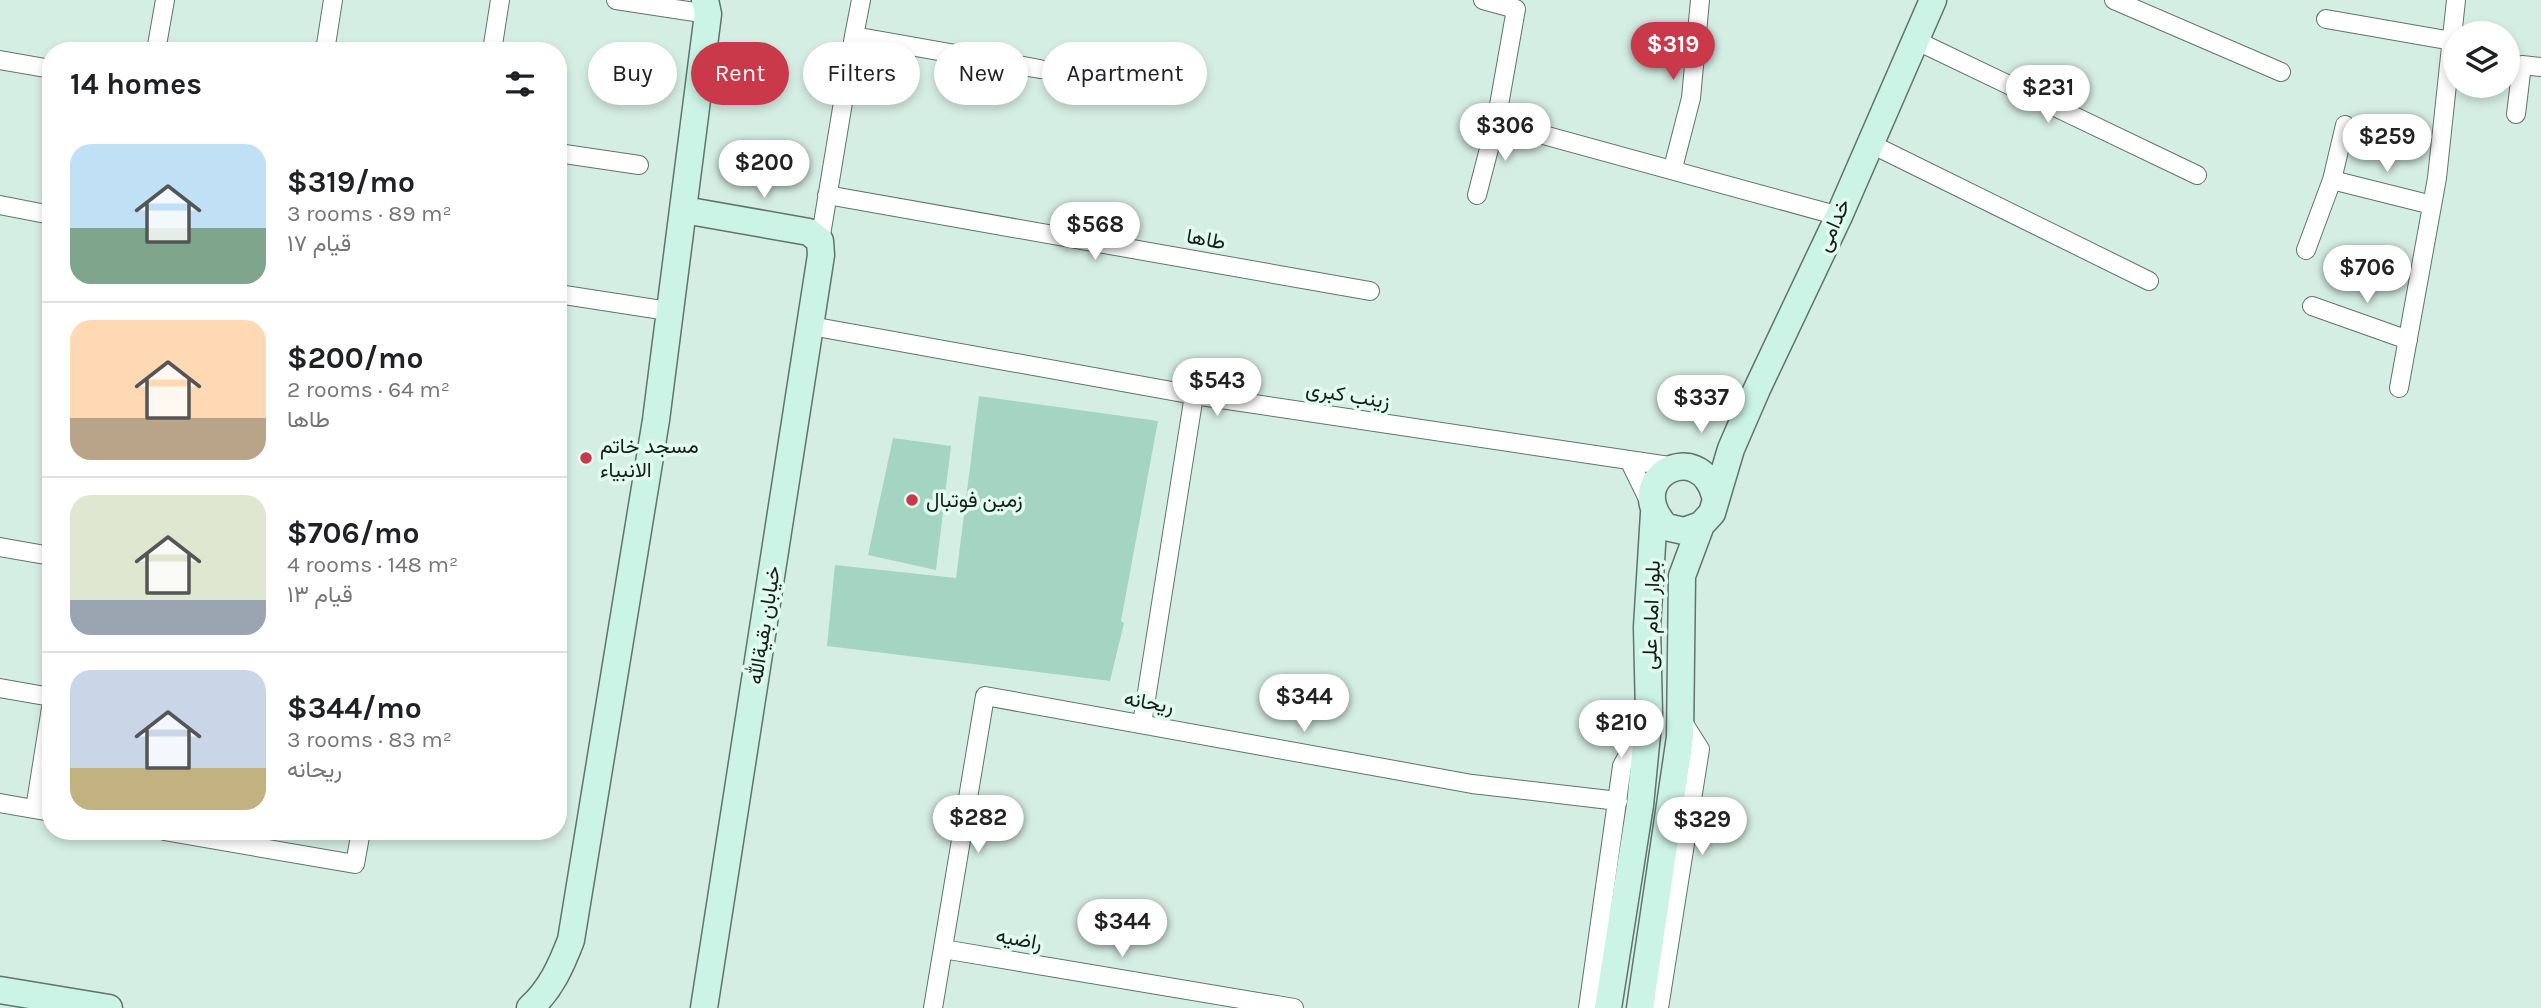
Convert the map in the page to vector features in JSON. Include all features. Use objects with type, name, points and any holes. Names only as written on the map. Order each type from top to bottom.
[{"type":"street","points":[[158,42],[165,0]]},
{"type":"street","points":[[326,42],[333,0]]},
{"type":"street","points":[[493,42],[500,0]]},
{"type":"street","points":[[530,1008],[541,998],[558,972],[571,940],[656,420],[668,311],[711,5],[616,0]]},
{"type":"street","points":[[820,242],[860,0]]},
{"type":"street","points":[[1477,195],[1496,122],[1517,5],[1483,0]]},
{"type":"street","points":[[1673,168],[1691,98],[1700,0]]},
{"type":"street","name":"خدامی","points":[[1715,496],[1731,449],[1839,216],[1933,0]]},
{"type":"street","points":[[2114,0],[2281,72]]},
{"type":"street","points":[[2454,21],[2456,0]]},
{"type":"street","points":[[2326,19],[2443,39]]},
{"type":"street","points":[[854,36],[1040,69]]},
{"type":"street","points":[[1915,40],[2197,175]]},
{"type":"street","points":[[0,60],[42,67]]},
{"type":"street","points":[[2516,114],[2522,65],[2541,67]]},
{"type":"street","points":[[2399,388],[2432,205],[2445,98]]},
{"type":"street","points":[[1496,122],[1673,168],[1839,216]]},
{"type":"street","points":[[2306,250],[2332,180],[2345,125]]},
{"type":"street","points":[[1869,143],[2149,281]]},
{"type":"street","points":[[567,154],[639,165]]},
{"type":"street","points":[[2332,180],[2432,205]]},
{"type":"street","name":"طاها","points":[[827,195],[1370,291]]},
{"type":"street","points":[[0,205],[42,213]]},
{"type":"street","points":[[684,210],[808,232],[820,242]]},
{"type":"street","name":"خیابان بقیةالله","points":[[704,1008],[811,327],[821,255],[820,242]]},
{"type":"street","points":[[567,296],[668,311]]},
{"type":"street","points":[[2312,306],[2408,340]]},
{"type":"street","name":"زینب کبری","points":[[811,327],[1194,394],[1630,462],[1681,466]]},
{"type":"street","points":[[1142,724],[1194,394]]},
{"type":"street","points":[[1653,509],[1652,488],[1661,474],[1731,449]]},
{"type":"street","points":[[1630,462],[1653,509],[1666,527],[1684,531],[1701,525],[1712,513],[1715,496],[1706,476],[1681,466]]},
{"type":"street","name":"بلوار امام علی","points":[[1608,1008],[1640,805],[1649,714],[1647,627],[1653,509]]},
{"type":"street","name":"بلوار امام علی","points":[[1640,1008],[1680,718],[1682,576],[1701,525]]},
{"type":"street","points":[[0,547],[42,554]]},
{"type":"street","points":[[0,688],[42,695]]},
{"type":"street","name":"ریحانه","points":[[933,1008],[985,696],[1472,783],[1618,801]]},
{"type":"street","points":[[1588,1008],[1622,766],[1649,714],[1680,718],[1700,749],[1659,1008]]},
{"type":"street","points":[[0,803],[42,811]]},
{"type":"street","points":[[229,840],[355,864],[359,840]]},
{"type":"street","name":"راضیه","points":[[943,949],[1294,1008]]},
{"type":"street","points":[[0,990],[109,1008]]},
{"type":"green space","points":[[979,396],[1158,421],[1121,621],[1124,623],[1110,681],[827,646],[835,565],[956,578]]},
{"type":"green space","name":"زمین فوتبال","points":[[893,438],[951,446],[936,570],[868,555]]},
{"type":"place","name":"مسجد خاتم الانبیاء","points":[[586,458]]},
{"type":"place","name":"زمین فوتبال","points":[[912,500]]}]
